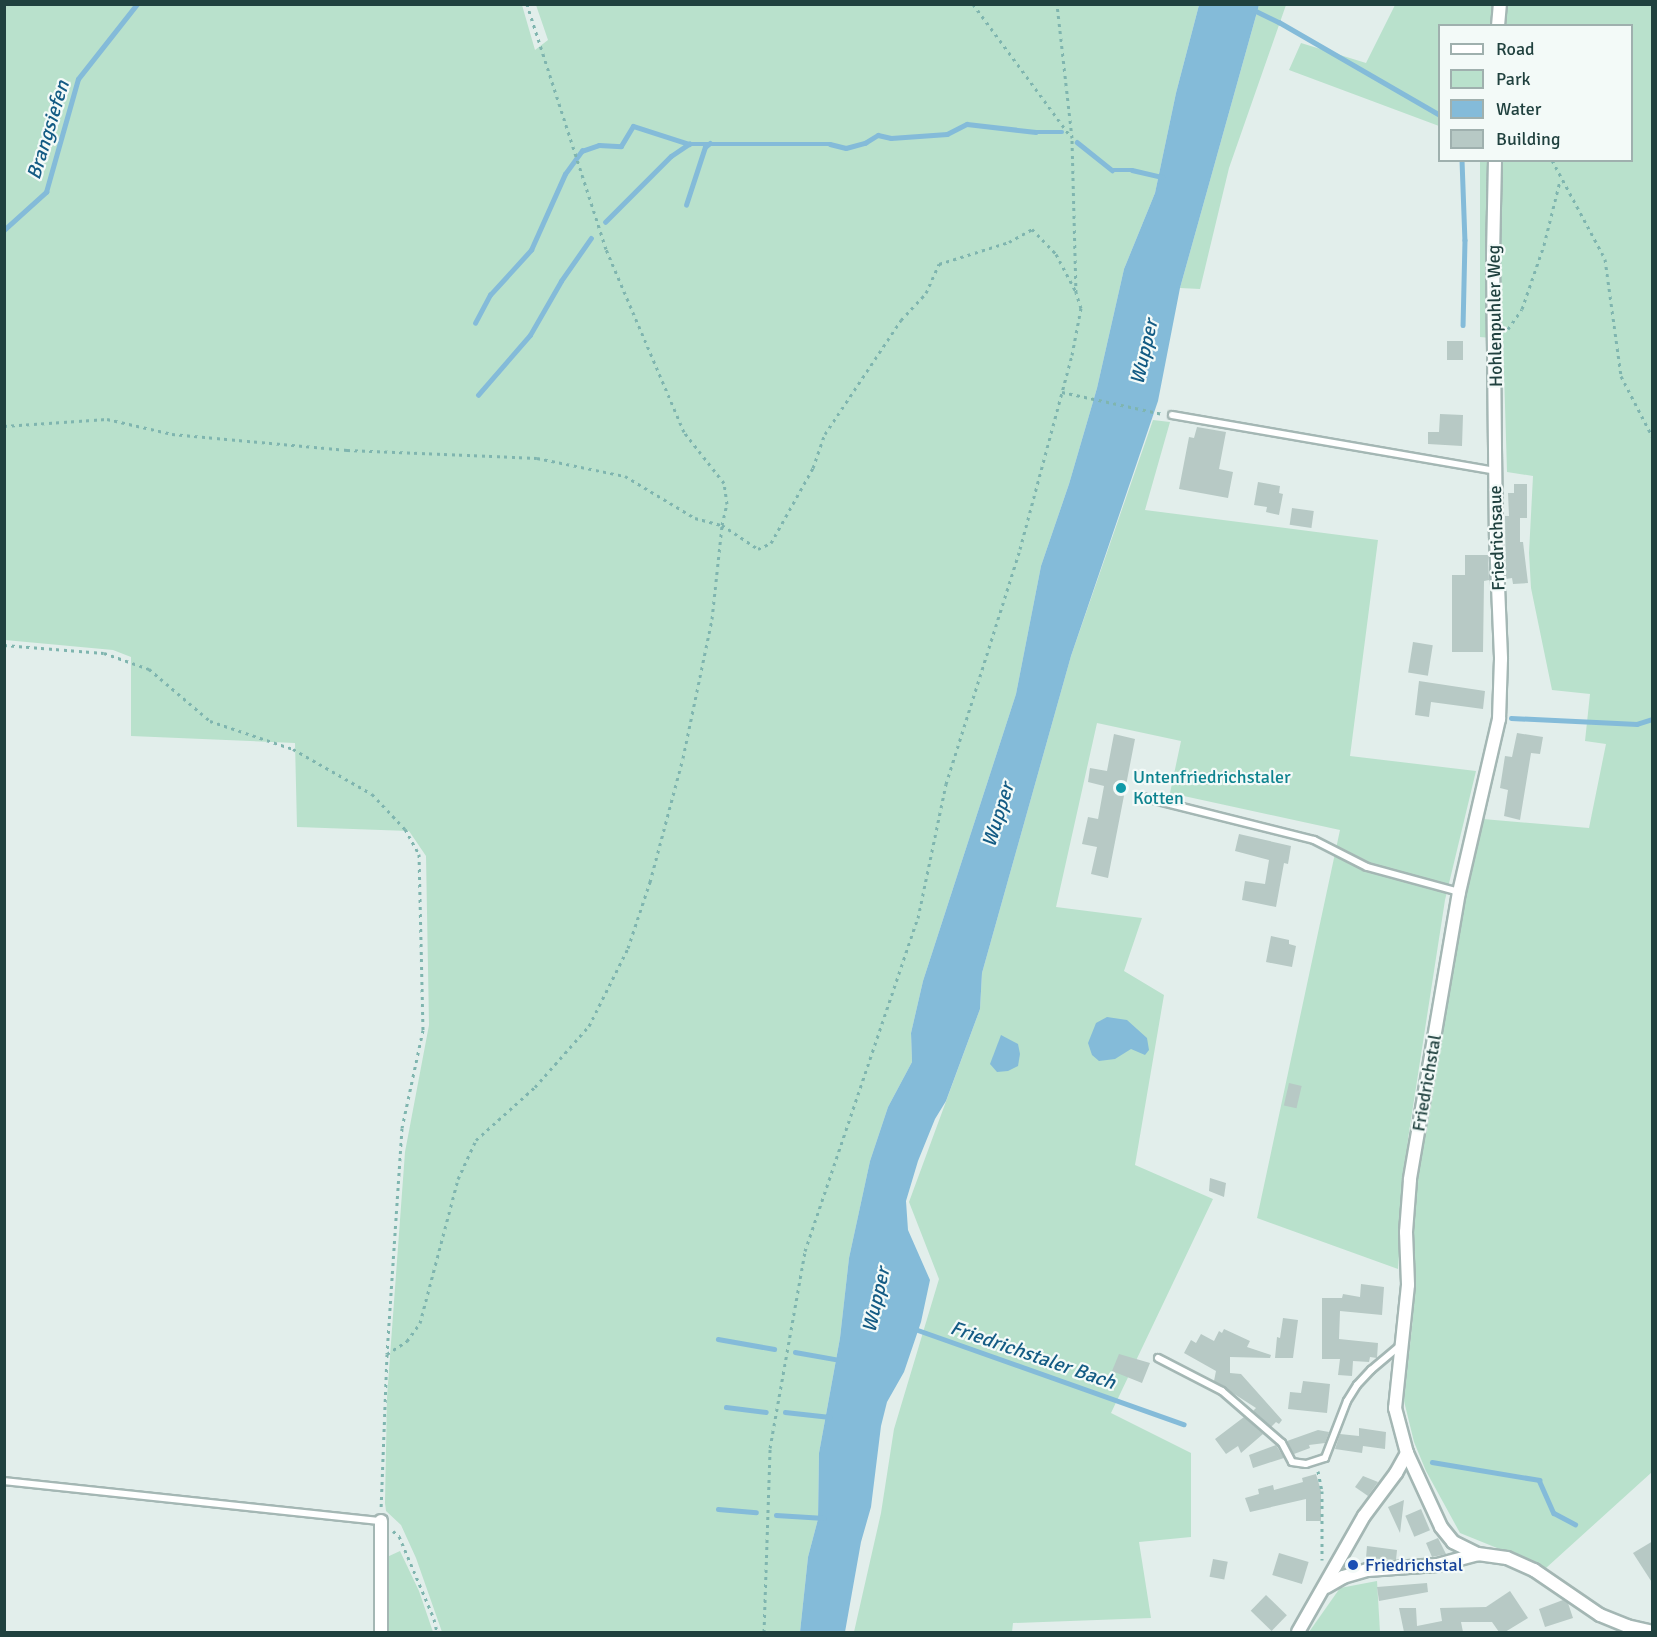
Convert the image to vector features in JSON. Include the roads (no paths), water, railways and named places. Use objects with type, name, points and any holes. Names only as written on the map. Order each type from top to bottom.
[{"type":"street","points":[[1498,24],[1500,4]]},
{"type":"street","name":"Hohlenpuhler Weg","points":[[1495,162],[1495,471]]},
{"type":"street","name":"Friedrichsaue","points":[[1459,892],[1499,719],[1501,659],[1495,471]]},
{"type":"street","name":"Friedrichstal","points":[[1459,892],[1410,1180],[1406,1232],[1408,1285],[1395,1408],[1407,1453],[1449,1538],[1478,1554],[1507,1558],[1534,1570],[1612,1621],[1653,1632]]},
{"type":"street","points":[[1298,1632],[1364,1516],[1396,1473],[1407,1453]]},
{"type":"street","points":[[381,1521],[381,1632]]},
{"type":"street","name":"Friedrichstal","points":[[1325,1588],[1343,1577],[1368,1570],[1437,1565],[1478,1554]]},
{"type":"lane","name":"Friedrichsaue","points":[[1172,415],[1495,471]]},
{"type":"lane","points":[[1138,796],[1314,840],[1366,867],[1459,892]]},
{"type":"lane","points":[[1158,1358],[1222,1391],[1282,1443],[1292,1462],[1299,1465],[1315,1463],[1325,1458],[1357,1385],[1371,1370],[1401,1346]]},
{"type":"lane","points":[[4,1481],[381,1521]]},
{"type":"water","name":"Wupper","points":[[1199,5],[1259,5],[1180,288],[1158,401],[1071,656],[982,973],[980,1009],[946,1101],[935,1119],[918,1161],[906,1201],[908,1230],[930,1280],[921,1322],[904,1372],[887,1402],[881,1426],[871,1507],[861,1542],[845,1632],[800,1632],[808,1557],[818,1519],[819,1453],[840,1338],[849,1258],[870,1161],[888,1107],[912,1062],[911,1033],[923,981],[1016,694],[1041,566],[1069,484],[1097,388],[1124,269],[1155,193],[1176,93]]},
{"type":"water","points":[[1107,1017],[1127,1020],[1147,1038],[1149,1050],[1145,1055],[1131,1049],[1115,1059],[1099,1061],[1092,1055],[1088,1043],[1096,1023]]},
{"type":"water","points":[[1001,1035],[1018,1044],[1020,1054],[1018,1066],[1008,1071],[997,1072],[990,1064]]},
{"type":"waterway","name":"Brangsiefen","points":[[4,230],[46,192],[78,79],[137,4]]},
{"type":"waterway","points":[[1254,10],[1279,22],[1438,114]]},
{"type":"waterway","points":[[605,222],[671,156],[689,144],[830,144],[846,148],[865,143],[878,135],[891,138],[947,134],[967,124],[1036,132],[1062,132]]},
{"type":"waterway","points":[[475,323],[490,295],[531,250],[565,174],[582,151],[599,145],[621,146],[633,126],[689,144]]},
{"type":"waterway","points":[[1077,142],[1112,170],[1132,170],[1162,177]]},
{"type":"waterway","points":[[686,205],[705,147],[710,143]]},
{"type":"waterway","points":[[1462,162],[1465,240],[1463,325]]},
{"type":"waterway","points":[[478,395],[530,335],[561,281],[591,238]]},
{"type":"waterway","points":[[1511,718],[1637,724],[1652,719]]},
{"type":"waterway","name":"Friedrichstaler Bach","points":[[915,1329],[1184,1424]]},
{"type":"waterway","points":[[718,1339],[774,1349]]},
{"type":"waterway","points":[[795,1352],[840,1360]]},
{"type":"waterway","points":[[726,1407],[766,1412]]},
{"type":"waterway","points":[[785,1412],[830,1417]]},
{"type":"waterway","name":"Friedrichstaler Bach","points":[[1432,1462],[1539,1480],[1554,1513],[1575,1524]]},
{"type":"waterway","points":[[718,1509],[756,1512]]},
{"type":"waterway","points":[[776,1515],[824,1518]]},
{"type":"place","name":"Untenfriedrichstaler Kotten","points":[[1121,788]]},
{"type":"place","name":"Friedrichstal","points":[[1353,1565]]}]
